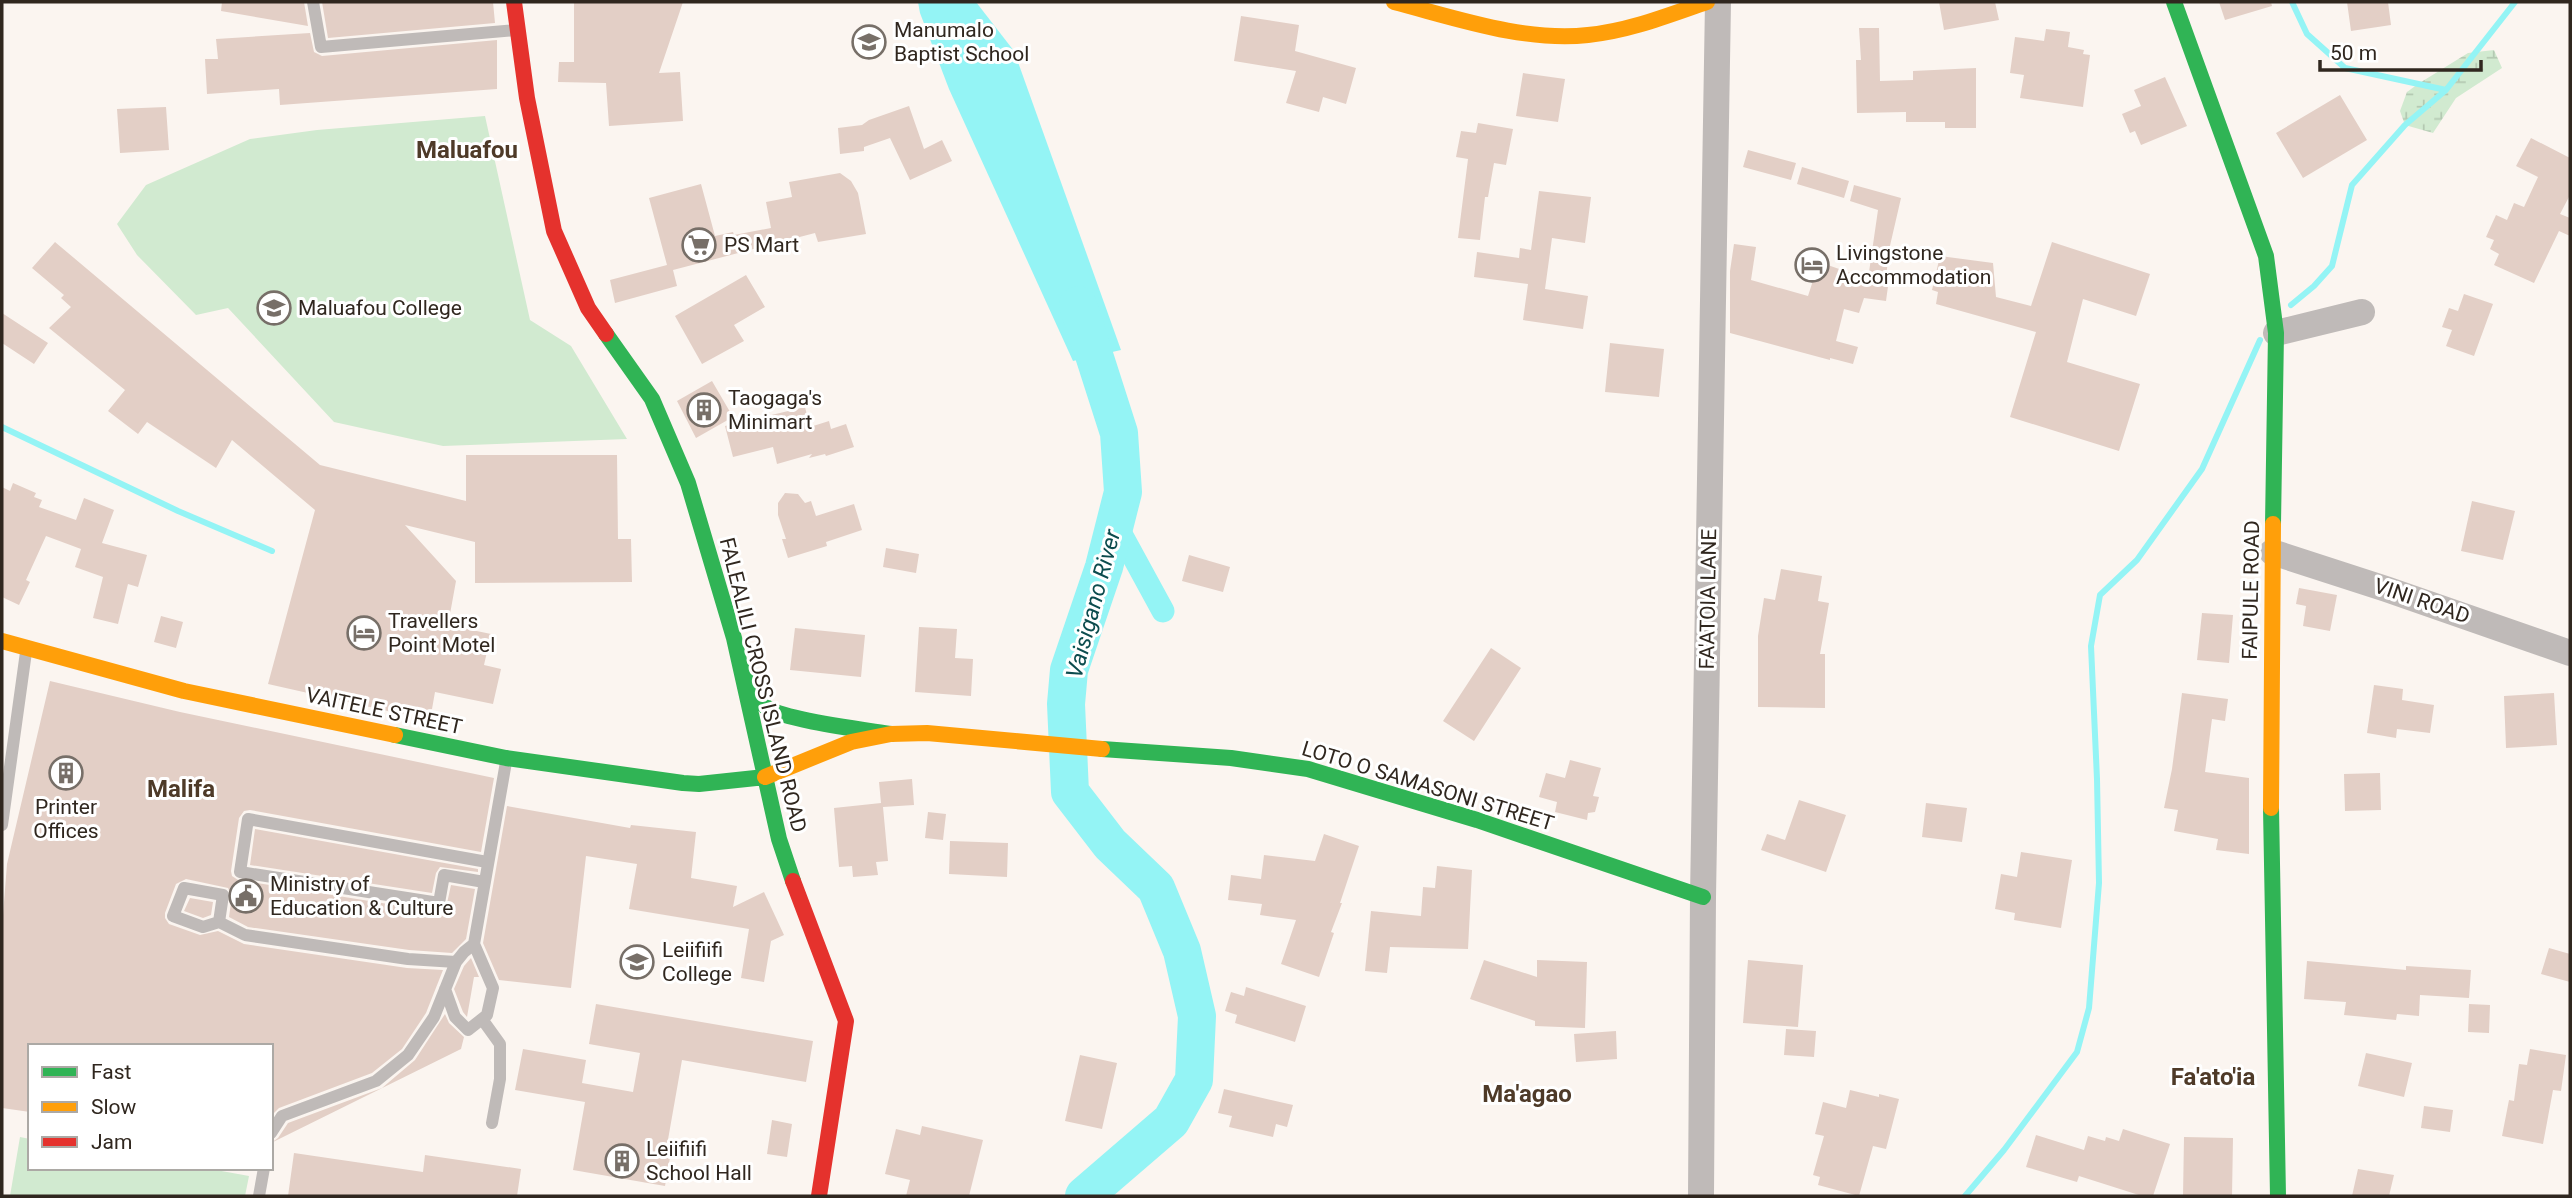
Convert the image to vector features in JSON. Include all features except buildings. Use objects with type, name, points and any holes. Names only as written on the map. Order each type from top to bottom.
[{"type":"main road","name":"FALEALILI CROSS ISLAND ROAD","points":[[514,2],[527,97],[554,231],[588,308],[652,399],[688,483],[734,638],[784,853],[846,1021],[819,1196]]},
{"type":"main road","points":[[1394,2],[1502,27],[1551,34],[1587,35],[1668,15],[1707,2]]},
{"type":"main road","name":"FAIPULE ROAD","points":[[2174,2],[2266,256],[2276,333],[2271,882],[2278,1196]]},
{"type":"main road","points":[[734,638],[757,694],[767,708],[792,716],[891,734]]},
{"type":"main road","name":"VAITELE STREET","points":[[2,640],[184,691],[506,758],[682,783],[699,784],[765,777]]},
{"type":"main road","name":"LOTO O SAMASONI STREET","points":[[891,734],[927,733],[1231,758],[1308,769],[1477,820],[1703,897]]},
{"type":"main road","points":[[765,777],[822,752],[891,734]]},
{"type":"street","name":"FA'ATOIA LANE","points":[[1701,1196],[1703,897],[1718,2]]},
{"type":"street","points":[[2276,333],[2362,312]]},
{"type":"street","name":"VINI ROAD","points":[[2272,552],[2570,653]]},
{"type":"lane","points":[[313,2],[321,47],[517,30]]},
{"type":"lane","points":[[2,825],[27,648]]},
{"type":"lane","points":[[445,989],[455,1017],[468,1030],[487,1015],[493,988],[474,944],[506,758]]},
{"type":"lane","points":[[484,882],[444,875],[439,904],[240,872],[248,819],[487,862]]},
{"type":"lane","points":[[219,922],[245,936],[408,959],[456,962]]},
{"type":"lane","points":[[273,1130],[282,1116],[376,1082],[408,1055],[434,1017],[456,962],[474,944]]},
{"type":"lane","points":[[482,1019],[500,1044],[500,1079],[492,1123]]},
{"type":"lane","points":[[259,1196],[264,1170]]},
{"type":"green space","points":[[2494,50],[2502,68],[2456,98],[2433,133],[2405,125],[2400,111],[2407,92],[2468,53]]},
{"type":"green space","points":[[485,116],[530,320],[571,346],[627,439],[443,446],[334,422],[228,308],[196,315],[137,255],[117,224],[146,185],[250,139],[317,130]]},
{"type":"green space","points":[[20,1137],[28,1139],[28,1170],[216,1170],[249,1176],[245,1196],[10,1196]]},
{"type":"water","points":[[918,2],[976,2],[1014,51],[1121,350],[1073,361],[949,89]]},
{"type":"waterway","points":[[2292,2],[2307,34],[2345,68],[2446,90],[2515,2]]},
{"type":"waterway","points":[[2291,305],[2332,266],[2352,185],[2405,125],[2446,90]]},
{"type":"waterway","name":"Vaisigano River","points":[[1078,305],[1119,433],[1123,492],[1104,567],[1069,670],[1066,704],[1070,792],[1110,844],[1156,888],[1182,951],[1197,1016],[1194,1080],[1171,1121],[1084,1196]]},
{"type":"waterway","points":[[1965,1196],[2004,1150],[2077,1052],[2089,1008],[2099,883],[2091,646],[2100,595],[2137,560],[2202,469],[2260,340]]},
{"type":"waterway","points":[[2,427],[178,511],[272,551]]},
{"type":"waterway","points":[[1115,523],[1163,611]]},
{"type":"traffic: fast","points":[[2174,2],[2266,256],[2276,333],[2273,524]]},
{"type":"traffic: fast","points":[[606,334],[652,399],[688,483],[734,638],[779,839],[793,881]]},
{"type":"traffic: fast","points":[[749,672],[760,700],[775,712],[825,724],[891,734]]},
{"type":"traffic: fast","points":[[395,735],[506,758],[683,783],[699,784],[765,777]]},
{"type":"traffic: fast","points":[[1102,749],[1231,758],[1308,769],[1477,820],[1703,897]]},
{"type":"traffic: fast","points":[[2271,808],[2278,1196]]},
{"type":"traffic: slow","points":[[1394,2],[1490,27],[1564,36],[1619,30],[1707,2]]},
{"type":"traffic: slow","points":[[2271,808],[2273,524]]},
{"type":"traffic: slow","points":[[2,641],[184,691],[395,735]]},
{"type":"traffic: slow","points":[[765,777],[851,742],[891,734],[927,733],[1102,749]]},
{"type":"traffic: jam","points":[[514,2],[527,98],[554,231],[588,308],[606,334]]},
{"type":"traffic: jam","points":[[793,881],[846,1021],[819,1196]]},
{"type":"place","name":"Manumalo Baptist School","points":[[869,42]]},
{"type":"place","name":"PS Mart","points":[[699,245]]},
{"type":"place","name":"Livingstone Accommodation","points":[[1812,265]]},
{"type":"place","name":"Maluafou College","points":[[274,308]]},
{"type":"place","name":"Taogaga's Minimart","points":[[704,410]]},
{"type":"place","name":"Travellers Point Motel","points":[[364,633]]},
{"type":"place","name":"Printer Offices","points":[[66,773]]},
{"type":"place","name":"Ministry of Education & Culture","points":[[246,896]]},
{"type":"place","name":"Leiifiifi College","points":[[637,962]]},
{"type":"place","name":"Leiifiifi School Hall","points":[[622,1161]]},
{"type":"district","name":"Maluafou","points":[[467,150]]},
{"type":"district","name":"Malifa","points":[[181,789]]},
{"type":"district","name":"Fa'ato'ia","points":[[2213,1077]]},
{"type":"district","name":"Ma'agao","points":[[1527,1094]]}]
